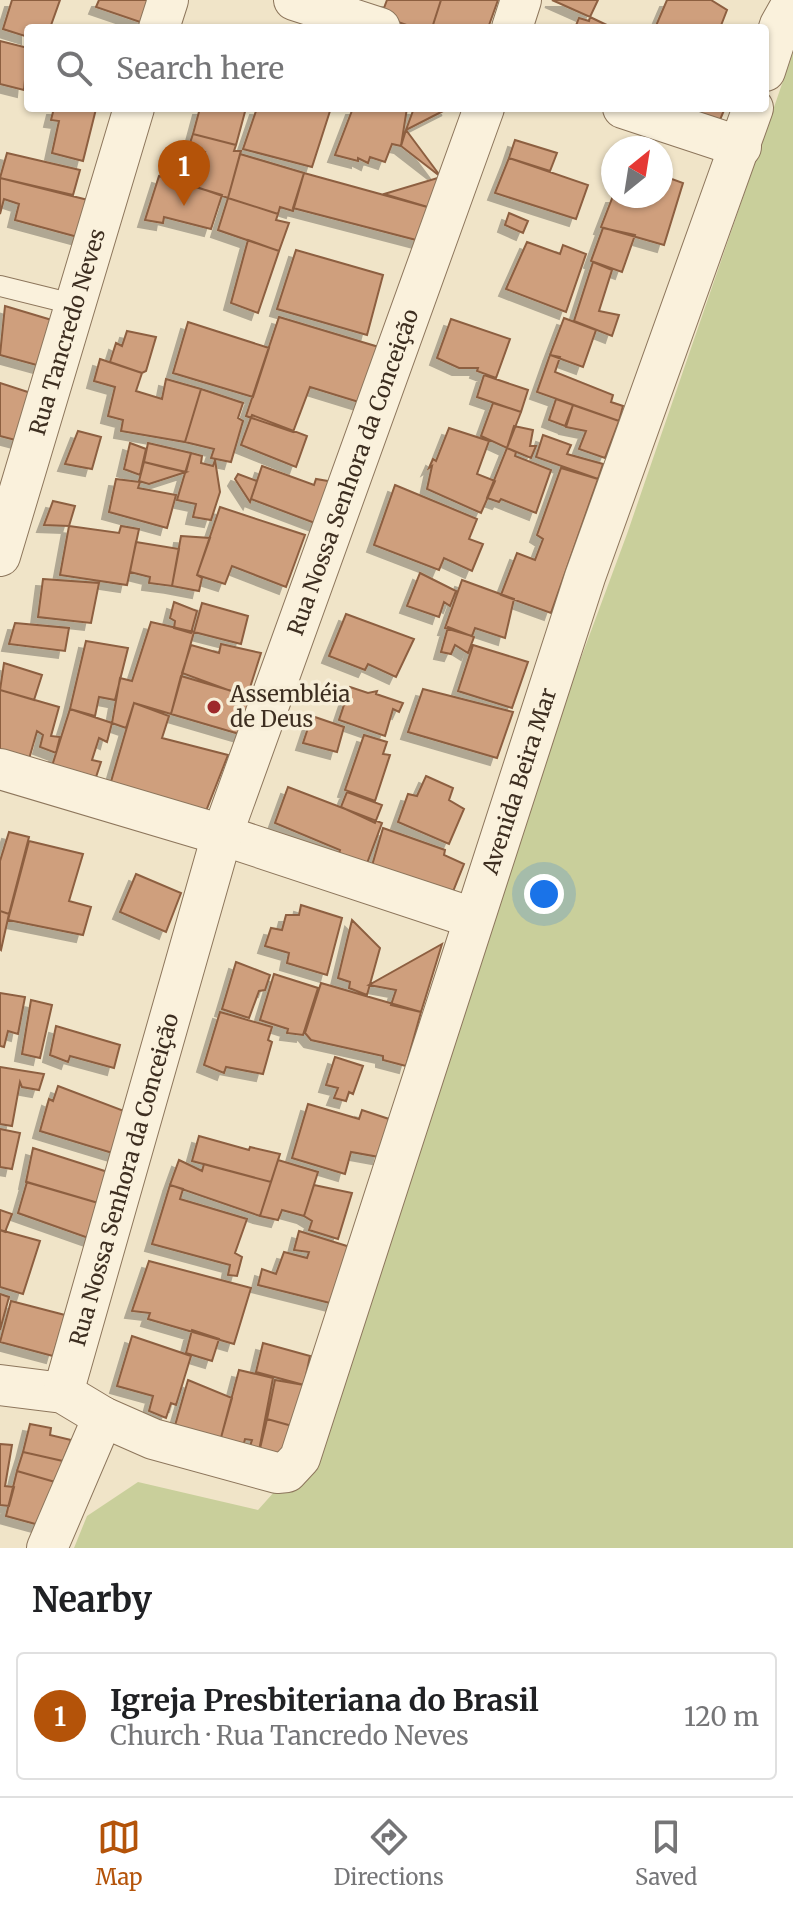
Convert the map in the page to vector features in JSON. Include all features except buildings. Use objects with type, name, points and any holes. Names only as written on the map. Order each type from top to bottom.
[{"type":"street","points":[[160,24],[168,0]]},
{"type":"street","points":[[294,0],[368,24]]},
{"type":"street","points":[[513,24],[521,0]]},
{"type":"street","points":[[769,59],[780,25],[793,2]]},
{"type":"street","name":"Rua Tancredo Neves","points":[[0,556],[133,112]]},
{"type":"street","name":"Rua Nossa Senhora da Conceição","points":[[63,1393],[222,835],[483,112]]},
{"type":"street","points":[[635,112],[741,147]]},
{"type":"street","name":"Avenida Beira Mar","points":[[103,1417],[153,1439],[277,1473],[287,1472],[300,1458],[585,577],[752,112]]},
{"type":"street","points":[[0,769],[222,835],[473,918]]},
{"type":"street","points":[[0,1385],[63,1393],[103,1417],[47,1548]]},
{"type":"lane","points":[[0,286],[77,305]]},
{"type":"green space","points":[[793,52],[793,1548],[74,1548],[87,1516],[138,1482],[258,1510],[308,1454],[417,1100],[627,534]]},
{"type":"place","name":"Igreja Presbiteriana do Brasil","points":[[184,206]]},
{"type":"place","name":"Assembléia de Deus","points":[[214,707]]}]
